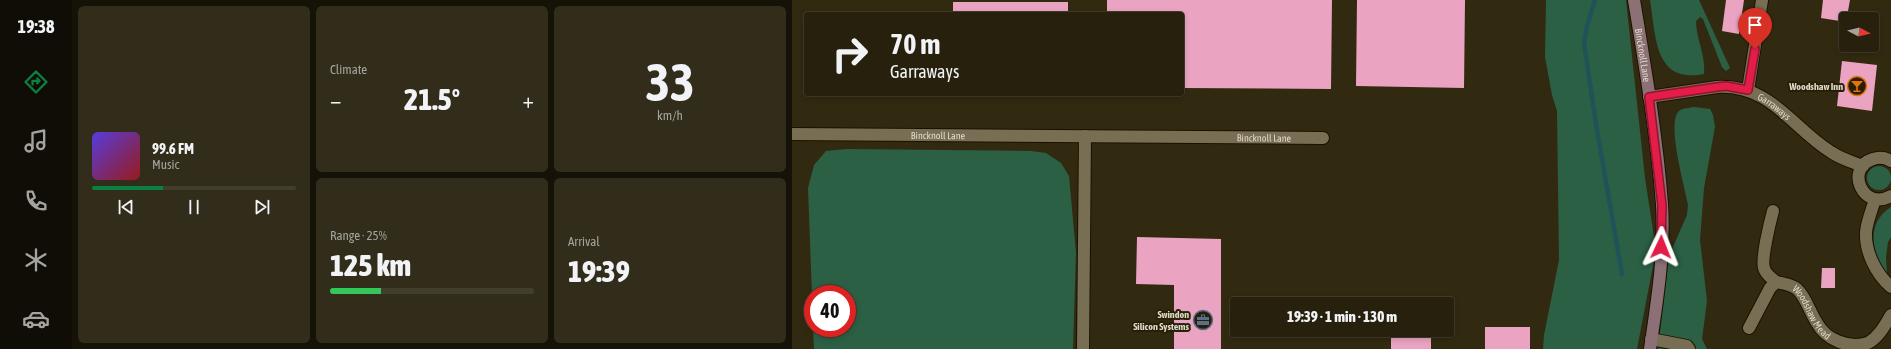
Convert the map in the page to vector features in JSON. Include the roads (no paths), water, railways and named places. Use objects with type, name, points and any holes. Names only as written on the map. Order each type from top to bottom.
[{"type":"street","name":"Bincknoll Lane","points":[[1634,0],[1649,97],[1662,205],[1660,260],[1650,344]]},
{"type":"street","points":[[1748,90],[1762,0]]},
{"type":"street","name":"Garraways","points":[[1649,97],[1726,86],[1748,90],[1769,100],[1817,142],[1832,153],[1863,166]]},
{"type":"street","name":"Bincknoll Lane","points":[[792,134],[1323,138]]},
{"type":"street","points":[[1083,349],[1085,136]]},
{"type":"street","points":[[1891,162],[1881,158],[1875,158],[1868,161],[1863,166],[1858,176],[1863,192],[1875,200],[1882,200],[1891,196]]},
{"type":"street","points":[[1875,200],[1866,233],[1867,246],[1877,270],[1891,287]]},
{"type":"street","name":"Woodshaw Mead","points":[[1773,211],[1764,259],[1764,268],[1768,275],[1776,282],[1796,289],[1804,298],[1817,325],[1827,336],[1838,344],[1848,347],[1869,346],[1891,315]]},
{"type":"street","name":"Woodshaw Mead","points":[[1749,328],[1770,288],[1776,282]]},
{"type":"street","points":[[1650,344],[1687,346],[1689,349]]},
{"type":"waterway","points":[[1595,0],[1587,26],[1584,43],[1596,124],[1622,274]]},
{"type":"place","name":"Woodshaw Inn","points":[[1857,86]]},
{"type":"place","name":"Swindon Silicon Systems","points":[[1203,320]]}]
